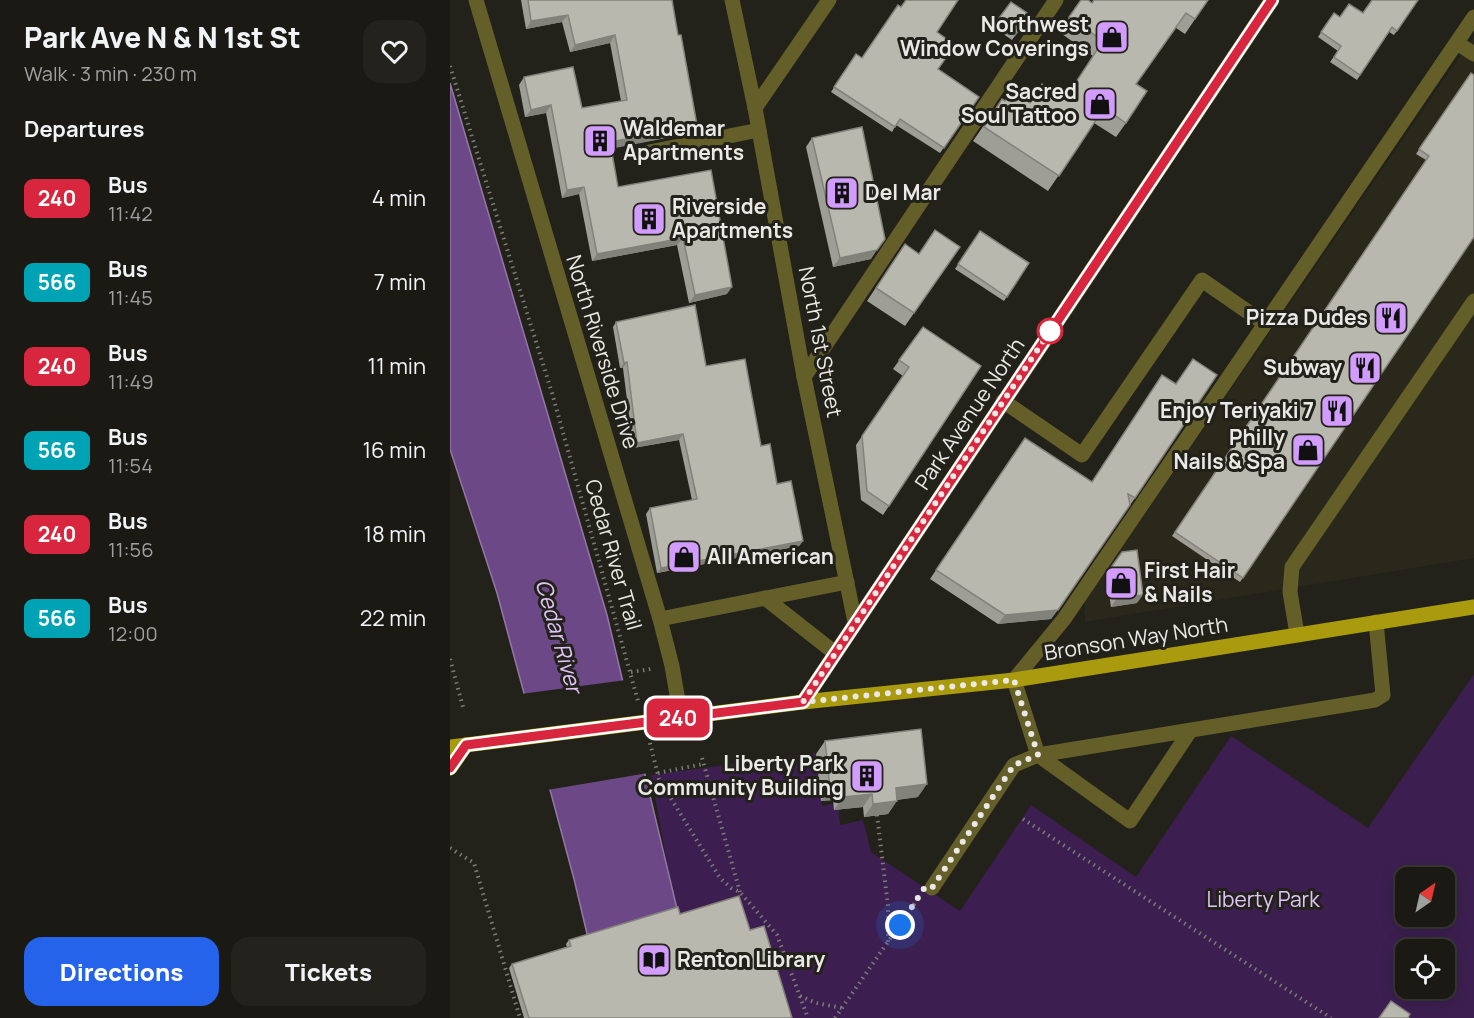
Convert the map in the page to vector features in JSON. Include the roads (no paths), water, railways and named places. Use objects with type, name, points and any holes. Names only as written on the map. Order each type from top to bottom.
[{"type":"main road","name":"Bronson Way North","points":[[450,747],[803,702],[1014,680],[1474,607]]},
{"type":"main road","points":[[450,768],[470,744]]},
{"type":"street","name":"North Riverside Drive","points":[[476,0],[660,619],[672,666],[681,718]]},
{"type":"street","name":"North 1st Street","points":[[732,0],[755,108],[804,377],[855,622]]},
{"type":"street","points":[[755,108],[830,0]]},
{"type":"street","points":[[804,377],[1056,0]]},
{"type":"street","name":"Park Avenue North","points":[[803,702],[1272,0]]},
{"type":"street","points":[[1190,731],[1130,820],[1038,755],[1014,680],[1064,619],[1474,17]]},
{"type":"street","points":[[1457,43],[1474,54]]},
{"type":"street","points":[[649,152],[759,130]]},
{"type":"street","points":[[1003,401],[1082,455],[1202,280],[1264,323]]},
{"type":"street","points":[[1297,634],[1290,592],[1292,567],[1474,301]]},
{"type":"street","points":[[660,619],[847,582]]},
{"type":"street","points":[[765,598],[835,653]]},
{"type":"street","points":[[932,888],[1014,765],[1038,755],[1375,700],[1383,695],[1376,622]]},
{"type":"water","name":"Cedar River","points":[[450,83],[607,615],[703,1018],[607,1018],[574,879],[497,593],[450,449]]},
{"type":"place","name":"Northwest Window Coverings","points":[[1112,37]]},
{"type":"place","name":"Sacred Soul Tattoo","points":[[1100,104]]},
{"type":"place","name":"Waldemar Apartments","points":[[600,141]]},
{"type":"place","name":"Del Mar","points":[[842,193]]},
{"type":"place","name":"Riverside Apartments","points":[[649,219]]},
{"type":"place","name":"Pizza Dudes","points":[[1391,318]]},
{"type":"place","name":"Subway","points":[[1365,368]]},
{"type":"place","name":"Enjoy Teriyaki 7","points":[[1337,411]]},
{"type":"place","name":"Philly Nails & Spa","points":[[1308,450]]},
{"type":"place","name":"All American","points":[[684,557]]},
{"type":"place","name":"First Hair & Nails","points":[[1121,583]]},
{"type":"place","name":"Liberty Park Community Building","points":[[867,776]]},
{"type":"place","name":"Renton Library","points":[[654,960]]},
{"type":"park label","name":"Liberty Park","points":[[1263,900]]}]
